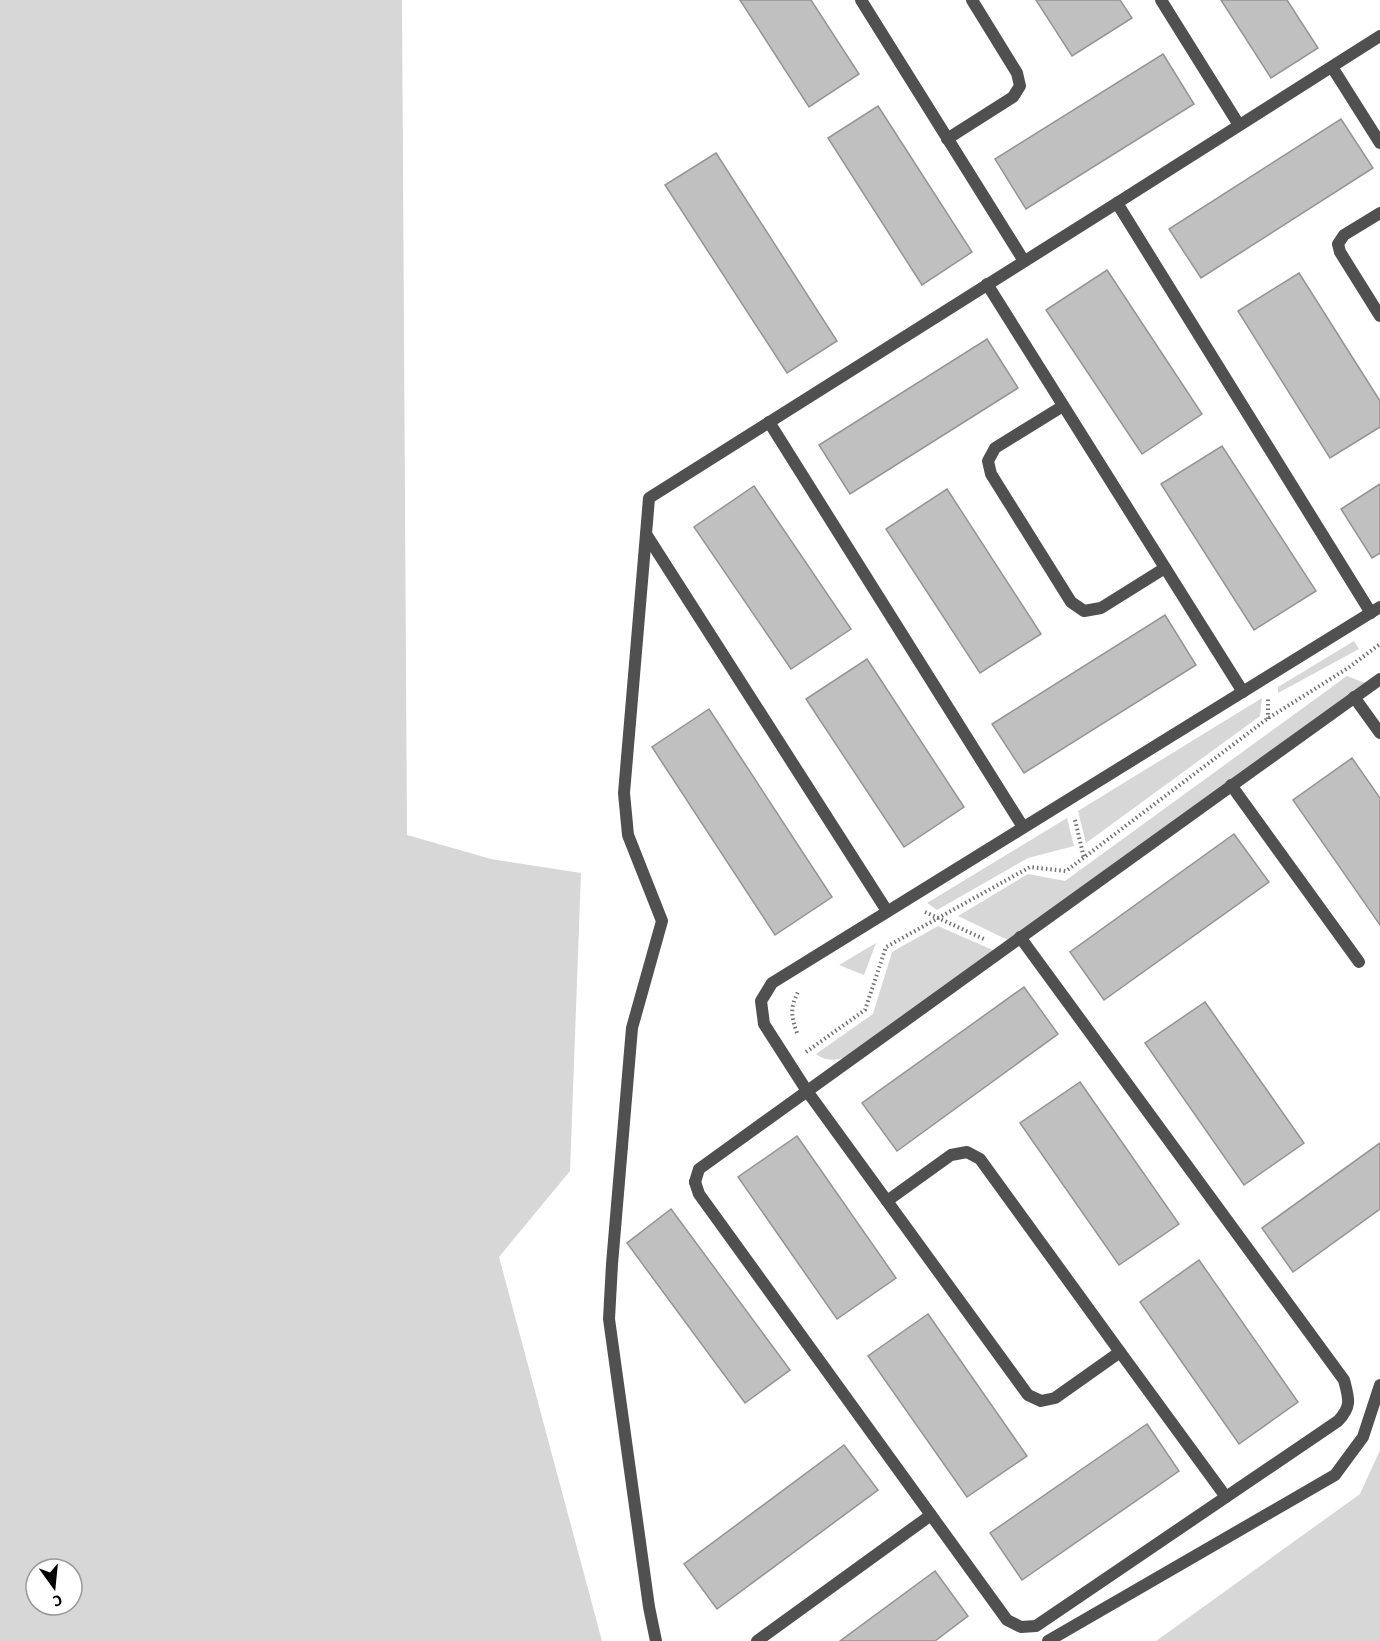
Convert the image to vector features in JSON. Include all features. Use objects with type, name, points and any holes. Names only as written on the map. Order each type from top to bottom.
[{"type":"street","points":[[861,0],[1024,261]]},
{"type":"street","points":[[947,139],[1014,97],[1020,87],[1017,73],[972,0]]},
{"type":"street","points":[[1161,0],[1239,125]]},
{"type":"street","points":[[656,1641],[649,1607],[609,1319],[632,1028],[662,921],[628,835],[624,794],[649,498],[1380,36]]},
{"type":"street","points":[[1332,67],[1380,143]]},
{"type":"street","points":[[1117,203],[1376,610],[772,982],[761,1001],[764,1024],[807,1091],[1028,1395],[1041,1401],[1055,1398],[1120,1352]]},
{"type":"street","points":[[1380,213],[1344,236],[1338,244],[1340,252],[1380,316]]},
{"type":"street","points":[[987,284],[1243,692]]},
{"type":"street","points":[[1064,406],[995,448],[988,461],[991,474],[997,484],[1071,602],[1084,611],[1101,608],[1165,568]]},
{"type":"street","points":[[769,422],[1023,827]]},
{"type":"street","points":[[646,534],[887,911]]},
{"type":"street","points":[[1020,937],[1344,1380],[1348,1397],[1347,1410],[1338,1421],[1036,1626],[1021,1627],[1007,1620],[699,1194],[695,1182],[699,1169],[1020,937],[1231,785],[1380,679]]},
{"type":"street","points":[[1354,697],[1380,733]]},
{"type":"street","points":[[1231,785],[1359,962]]},
{"type":"street","points":[[887,1201],[951,1155],[967,1152],[980,1159],[1226,1497]]},
{"type":"street","points":[[1048,1641],[1335,1475],[1363,1437],[1380,1385]]},
{"type":"street","points":[[756,1641],[932,1515]]},
{"type":"path","points":[[790,1064],[866,1010],[886,947],[1030,867],[1066,871],[1268,719],[1348,668],[1380,644]]},
{"type":"path","points":[[1070,798],[1084,858]]},
{"type":"path","points":[[902,902],[1004,949]]},
{"type":"path","points":[[798,1035],[793,1022],[792,1005],[801,987]]},
{"type":"path","points":[[803,1043],[808,1050]]},
{"type":"shaded area","points":[[0,0],[402,0],[407,835],[491,859],[581,873],[570,1171],[499,1257],[602,1641],[0,1641]]},
{"type":"shaded area","points":[[1354,641],[1359,649],[1278,693],[1278,687]]},
{"type":"shaded area","points":[[1347,676],[1365,683],[1010,941],[958,916],[1028,874],[1065,881]]},
{"type":"shaded area","points":[[1262,698],[1260,716],[1086,843],[1078,811]]},
{"type":"shaded area","points":[[1067,818],[1074,846],[1028,858],[937,910],[927,903]]},
{"type":"shaded area","points":[[938,926],[995,951],[849,1057],[832,1060],[816,1054],[873,1014],[892,952]]},
{"type":"shaded area","points":[[876,943],[864,975],[839,965]]},
{"type":"shaded area","points":[[1380,1450],[1380,1641],[1156,1641],[1360,1494]]},
{"type":"building","points":[[740,0],[811,0],[859,74],[809,107]]},
{"type":"building","points":[[1036,0],[1120,0],[1132,18],[1072,56]]},
{"type":"building","points":[[1221,0],[1287,0],[1318,48],[1271,78]]},
{"type":"building","points":[[1163,54],[1194,104],[1026,209],[995,159]]},
{"type":"building","points":[[878,106],[972,252],[922,285],[828,138]]},
{"type":"building","points":[[1341,119],[1373,168],[1201,278],[1169,229]]},
{"type":"building","points":[[716,153],[837,341],[787,373],[665,185]]},
{"type":"building","points":[[1107,270],[1202,414],[1142,454],[1046,310]]},
{"type":"building","points":[[1299,273],[1380,401],[1380,427],[1330,458],[1238,311]]},
{"type":"building","points":[[987,339],[1018,388],[850,494],[819,445]]},
{"type":"building","points":[[1222,446],[1316,591],[1254,630],[1161,484]]},
{"type":"building","points":[[1380,484],[1380,553],[1372,558],[1341,509]]},
{"type":"building","points":[[754,486],[851,629],[791,669],[694,527]]},
{"type":"building","points":[[947,489],[1041,634],[980,673],[886,529]]},
{"type":"building","points":[[1165,615],[1196,665],[1024,773],[992,724]]},
{"type":"building","points":[[867,659],[964,807],[904,847],[806,699]]},
{"type":"building","points":[[709,709],[832,897],[775,935],[652,747]]},
{"type":"building","points":[[1352,758],[1380,798],[1380,925],[1293,800]]},
{"type":"building","points":[[1234,834],[1269,882],[1104,1000],[1070,952]]},
{"type":"building","points":[[1024,987],[1058,1034],[897,1151],[862,1103]]},
{"type":"building","points":[[1205,1002],[1304,1143],[1244,1185],[1145,1043]]},
{"type":"building","points":[[1080,1082],[1179,1224],[1119,1265],[1020,1123]]},
{"type":"building","points":[[797,1136],[896,1278],[837,1319],[738,1177]]},
{"type":"building","points":[[1380,1143],[1380,1209],[1293,1272],[1262,1228]]},
{"type":"building","points":[[671,1209],[790,1370],[745,1403],[627,1243]]},
{"type":"building","points":[[1199,1260],[1298,1402],[1239,1444],[1140,1302]]},
{"type":"building","points":[[928,1314],[1027,1456],[967,1497],[868,1356]]},
{"type":"building","points":[[1147,1424],[1179,1471],[1022,1580],[990,1533]]},
{"type":"building","points":[[844,1445],[878,1490],[717,1609],[684,1564]]},
{"type":"building","points":[[935,1571],[968,1616],[935,1641],[840,1641]]}]
